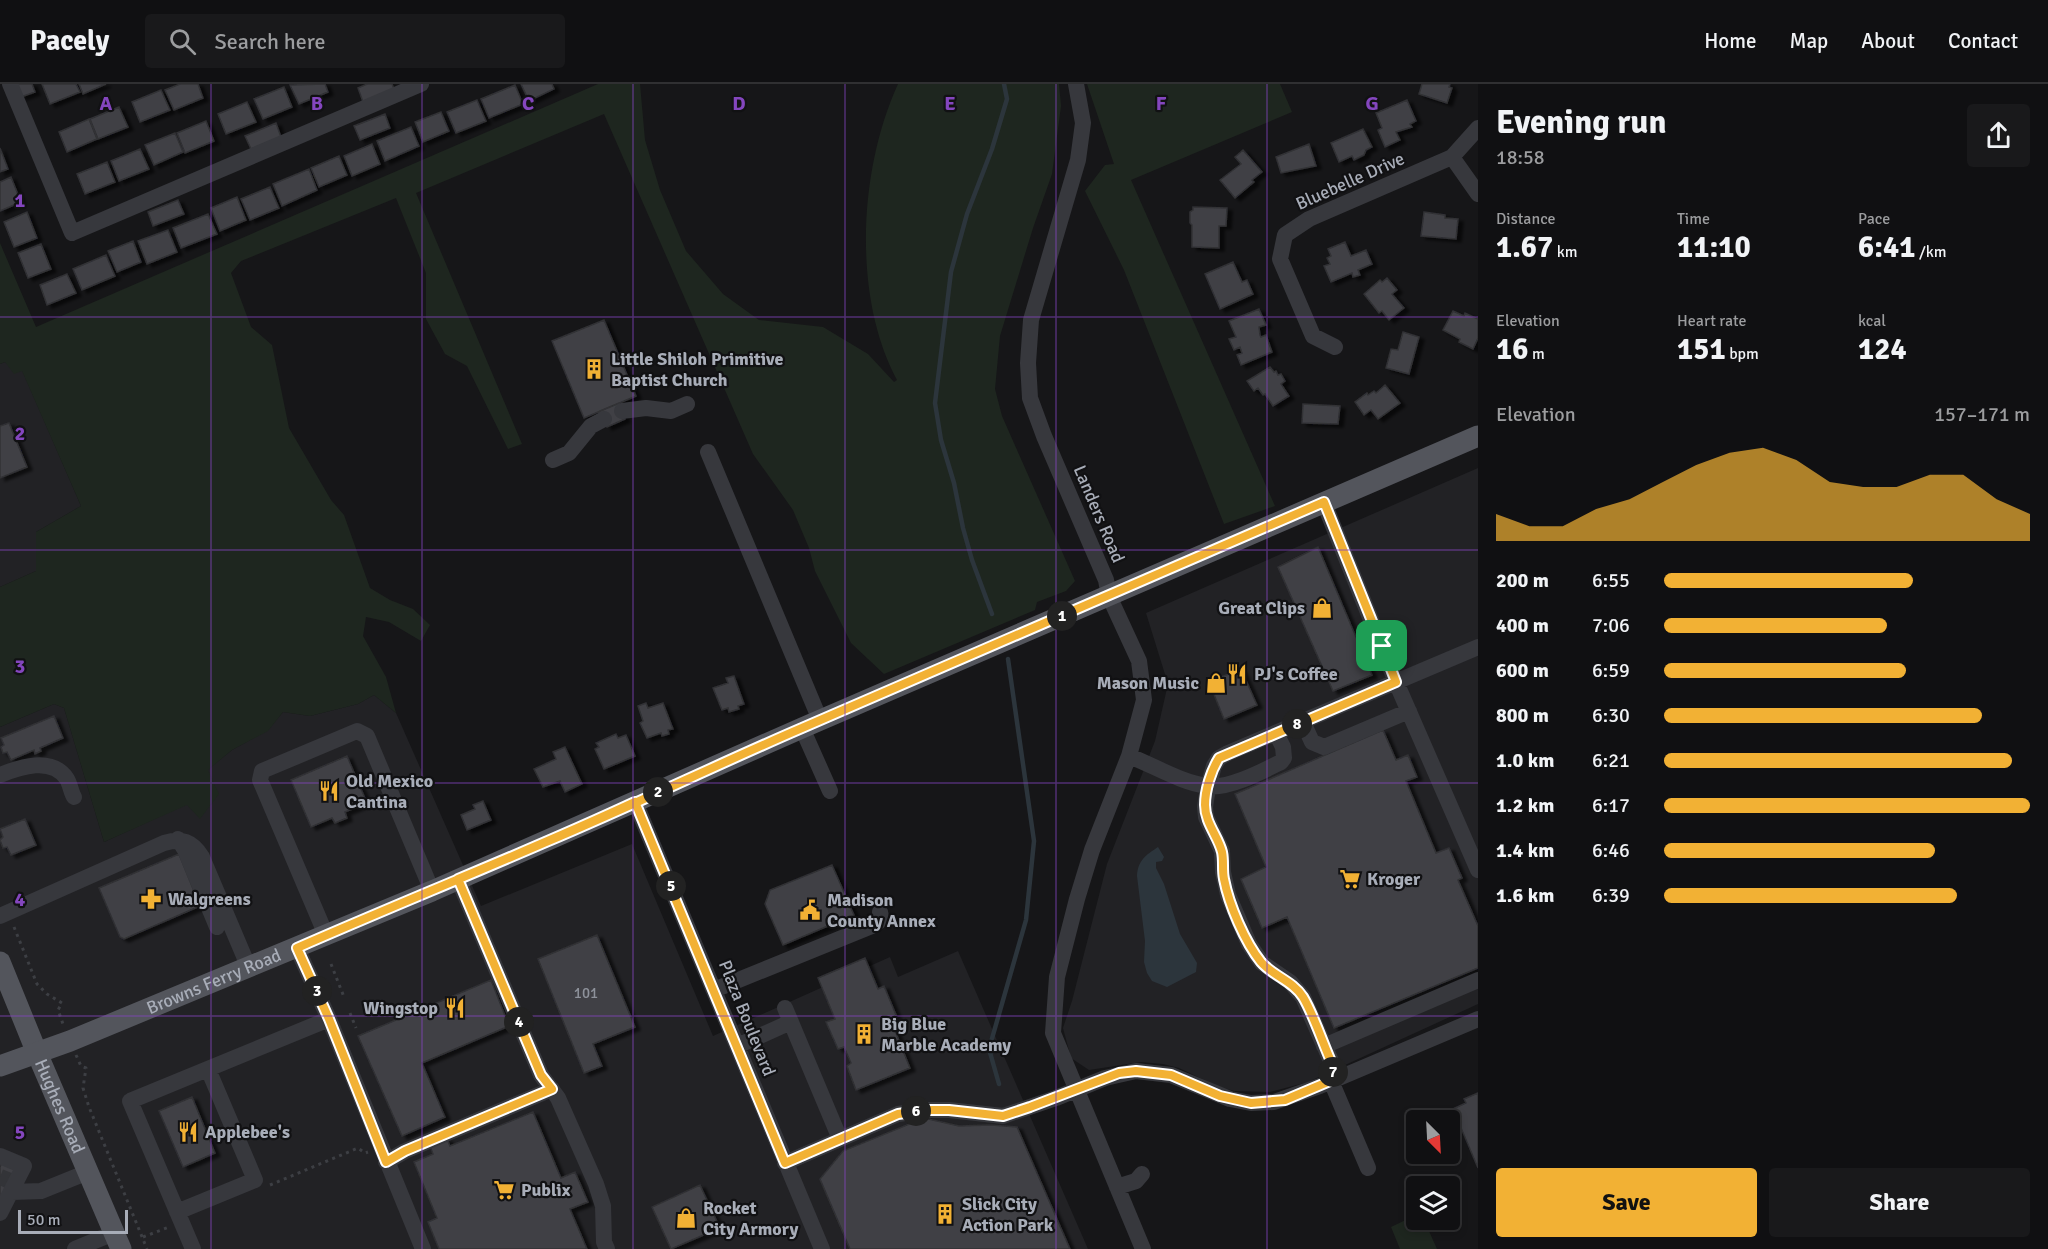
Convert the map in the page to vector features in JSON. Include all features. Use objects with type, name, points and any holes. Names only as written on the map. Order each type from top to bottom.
[{"type":"main road","name":"Browns Ferry Road","points":[[0,1066],[249,968],[548,842],[811,724],[1478,436]]},
{"type":"main road","name":"Hughes Road","points":[[0,962],[118,1241]]},
{"type":"street","points":[[10,84],[72,233],[421,84]]},
{"type":"street","name":"Landers Road","points":[[1076,84],[1083,123],[1078,160],[1031,320],[1028,363],[1030,398],[1106,580],[1109,596],[1139,661],[1144,700],[1129,756],[1092,850],[1057,977],[1053,1033],[1143,1249]]},
{"type":"street","name":"Bluebelle Drive","points":[[1335,347],[1312,336],[1280,260],[1285,235],[1309,219],[1452,157],[1478,128]]},
{"type":"street","points":[[1452,157],[1478,194]]},
{"type":"street","points":[[622,411],[646,408],[671,411],[687,404]]},
{"type":"street","points":[[554,460],[569,453],[591,426],[604,419]]},
{"type":"street","points":[[708,452],[811,724],[830,791]]},
{"type":"street","points":[[1324,502],[1396,682],[1478,870]]},
{"type":"street","points":[[1368,1168],[1330,1081],[1334,1068],[1303,997],[1290,982],[1262,963],[1245,935],[1228,895],[1223,872],[1222,850],[1206,817],[1204,807],[1208,787],[1214,766],[1219,758],[1478,647]]},
{"type":"street","points":[[1303,722],[1312,742],[1324,747],[1409,711]]},
{"type":"street","points":[[326,935],[260,780],[262,771],[357,731],[367,736],[432,891]]},
{"type":"street","points":[[1129,756],[1174,776],[1208,787],[1231,783],[1281,762],[1284,753],[1276,733]]},
{"type":"street","points":[[0,775],[16,768],[33,765],[53,767],[66,778],[74,797]]},
{"type":"street","name":"Plaza Boulevard","points":[[635,802],[822,1249]]},
{"type":"street","points":[[6,920],[70,884],[164,843],[178,840],[196,847],[202,857],[224,924],[249,968]]},
{"type":"street","points":[[458,879],[541,1075],[558,1098],[596,1184],[603,1206],[604,1242],[607,1249]]},
{"type":"street","points":[[714,990],[874,925],[881,917],[880,912]]},
{"type":"street","points":[[297,948],[329,1019],[423,1249]]},
{"type":"street","points":[[1324,1046],[1478,980]]},
{"type":"street","points":[[737,1046],[788,1015],[840,1139]]},
{"type":"street","points":[[193,1249],[175,1219],[130,1101],[329,1019]]},
{"type":"street","points":[[785,1163],[898,1114],[949,1110],[1003,1116],[1119,1073],[1136,1071],[1171,1075],[1230,1099],[1262,1103],[1285,1100],[1478,1019]]},
{"type":"street","points":[[175,1219],[255,1179],[208,1069]]},
{"type":"street","points":[[386,1162],[405,1151],[552,1089]]},
{"type":"street","points":[[0,1156],[24,1166],[8,1194]]},
{"type":"street","points":[[8,1194],[41,1191],[88,1172]]},
{"type":"street","points":[[1117,1187],[1136,1181],[1142,1174]]},
{"type":"street","points":[[75,1249],[118,1241]]},
{"type":"path","points":[[6,920],[37,984],[47,994],[62,1003],[58,1011]]},
{"type":"path","points":[[331,964],[344,997]]},
{"type":"path","points":[[350,1013],[356,1028]]},
{"type":"path","points":[[81,1066],[86,1068],[83,1080],[85,1096],[147,1249]]},
{"type":"path","points":[[263,1188],[358,1148],[365,1153],[373,1150]]},
{"type":"path","points":[[143,1237],[175,1219]]},
{"type":"shaded area","points":[[598,84],[640,84],[645,140],[660,190],[686,251],[723,294],[759,320],[823,327],[868,354],[894,382],[897,380],[883,347],[873,310],[867,272],[866,232],[875,154],[898,84],[1059,84],[1061,106],[1052,174],[1000,336],[995,389],[1002,416],[1075,581],[1066,591],[1037,602],[1035,610],[884,674],[851,643],[815,571],[809,548],[793,510],[753,454],[604,114],[416,193],[522,444],[508,449],[467,366],[445,354],[426,319],[426,273],[396,198],[241,261],[231,273],[251,327],[272,345],[289,428],[331,500],[344,515],[370,588],[390,600],[413,609],[430,625],[421,641],[389,622],[366,617],[363,636],[386,677],[396,713],[374,695],[358,704],[310,716],[283,712],[268,731],[232,750],[208,770],[219,794],[200,819],[187,805],[104,842],[64,708],[54,704],[0,727],[0,587],[36,571],[36,532],[81,506],[22,371],[14,374],[5,362],[0,364],[0,243],[36,327]]},
{"type":"shaded area","points":[[1087,84],[1280,84],[1292,112],[1131,180],[1275,506],[1224,524],[1124,270],[1085,191],[1105,165],[1114,164]]},
{"type":"shaded area","points":[[5,362],[22,370],[81,506],[36,532],[36,571],[0,587],[0,364]]},
{"type":"shaded area","points":[[1478,468],[1478,1004],[1308,1082],[1270,1092],[1234,1091],[1217,1086],[1179,1068],[1163,1064],[1141,1062],[1089,1070],[1071,1058],[1063,1028],[1107,864],[1155,741],[1168,684],[1146,613]]},
{"type":"shaded area","points":[[374,695],[396,713],[481,906],[632,844],[713,1036],[890,957],[898,977],[958,951],[1088,1249],[0,1249],[0,727],[54,704],[64,708],[104,842],[187,804],[200,818],[207,770],[232,750],[268,730],[283,712],[310,716],[358,704]]},
{"type":"shaded area","points":[[1158,847],[1164,857],[1162,861],[1156,862],[1156,868],[1164,884],[1180,934],[1197,963],[1196,972],[1167,987],[1152,981],[1144,962],[1145,941],[1137,876],[1143,858]]},
{"type":"shaded area","points":[[1406,1220],[1406,1230],[1428,1230],[1437,1249],[1400,1249],[1391,1227]]},
{"type":"building","points":[[16,84],[32,84],[35,92],[21,97]]},
{"type":"building","points":[[42,84],[76,84],[80,92],[50,104]]},
{"type":"building","points":[[79,84],[106,84],[83,94]]},
{"type":"building","points":[[180,84],[198,84],[203,98],[174,110],[165,90]]},
{"type":"building","points":[[325,84],[328,92],[299,104],[290,85]]},
{"type":"building","points":[[367,84],[392,84],[394,89],[363,102],[358,88]]},
{"type":"building","points":[[521,84],[552,84],[554,89],[529,101]]},
{"type":"building","points":[[1422,84],[1450,84],[1449,87],[1452,88],[1447,103],[1419,94]]},
{"type":"building","points":[[515,85],[523,104],[489,118],[481,99]]},
{"type":"building","points":[[284,87],[292,107],[263,119],[254,99]]},
{"type":"building","points":[[161,90],[170,110],[140,122],[132,102]]},
{"type":"building","points":[[477,100],[486,121],[456,133],[447,112]]},
{"type":"building","points":[[1407,100],[1416,121],[1410,124],[1412,127],[1396,132],[1400,140],[1385,147],[1378,130],[1382,128],[1376,113]]},
{"type":"building","points":[[247,102],[256,122],[226,134],[218,114]]},
{"type":"building","points":[[119,107],[128,127],[98,139],[90,119]]},
{"type":"building","points":[[441,112],[449,131],[423,142],[415,122]]},
{"type":"building","points":[[385,114],[390,128],[360,140],[354,126]]},
{"type":"building","points":[[89,119],[97,139],[67,152],[59,132]]},
{"type":"building","points":[[206,121],[214,141],[185,153],[177,133]]},
{"type":"building","points":[[276,123],[281,137],[251,149],[245,136]]},
{"type":"building","points":[[411,127],[419,146],[385,161],[377,141]]},
{"type":"building","points":[[1363,129],[1372,147],[1366,150],[1364,155],[1354,160],[1352,156],[1339,162],[1331,143]]},
{"type":"building","points":[[175,133],[183,152],[154,165],[145,145]]},
{"type":"building","points":[[372,144],[380,164],[352,176],[344,156]]},
{"type":"building","points":[[1309,144],[1316,166],[1281,173],[1276,157]]},
{"type":"building","points":[[0,148],[8,169],[0,172]]},
{"type":"building","points":[[140,149],[149,169],[119,181],[111,161]]},
{"type":"building","points":[[1243,150],[1262,172],[1235,198],[1220,180],[1241,164],[1235,157]]},
{"type":"building","points":[[339,156],[347,175],[319,187],[311,168]]},
{"type":"building","points":[[107,162],[115,182],[85,194],[77,174]]},
{"type":"building","points":[[309,169],[317,190],[282,206],[273,184]]},
{"type":"building","points":[[11,177],[21,202],[0,211],[0,182]]},
{"type":"building","points":[[270,187],[279,208],[250,220],[241,199]]},
{"type":"building","points":[[237,197],[246,220],[220,231],[211,208]]},
{"type":"building","points":[[178,200],[184,214],[153,226],[148,212]]},
{"type":"building","points":[[1193,207],[1227,208],[1226,226],[1219,226],[1219,248],[1192,247],[1190,212]]},
{"type":"building","points":[[27,212],[37,238],[14,247],[4,222]]},
{"type":"building","points":[[1424,212],[1458,219],[1456,239],[1421,236]]},
{"type":"building","points":[[208,214],[217,234],[181,248],[173,228]]},
{"type":"building","points":[[168,230],[177,252],[147,264],[138,241]]},
{"type":"building","points":[[133,241],[141,262],[117,272],[108,251]]},
{"type":"building","points":[[1345,242],[1351,256],[1366,250],[1372,264],[1358,270],[1360,275],[1353,277],[1352,273],[1331,282],[1324,266],[1330,264],[1327,258],[1331,256],[1328,249]]},
{"type":"building","points":[[41,244],[51,269],[28,278],[18,253]]},
{"type":"building","points":[[106,255],[115,276],[82,290],[73,269]]},
{"type":"building","points":[[1233,262],[1242,282],[1247,280],[1253,294],[1220,309],[1205,274]]},
{"type":"building","points":[[67,274],[76,293],[47,305],[40,285]]},
{"type":"building","points":[[1387,278],[1397,290],[1392,294],[1404,308],[1389,320],[1382,311],[1379,313],[1364,294],[1380,280],[1382,282]]},
{"type":"building","points":[[1259,309],[1266,325],[1259,327],[1260,335],[1261,337],[1266,335],[1272,352],[1241,365],[1237,355],[1242,353],[1240,347],[1234,350],[1229,339],[1236,337],[1229,321]]},
{"type":"building","points":[[1453,311],[1478,319],[1478,338],[1473,349],[1443,330]]},
{"type":"building","name":"Little Shiloh Primitive Baptist Church","points":[[604,320],[636,396],[584,418],[552,341]]},
{"type":"building","points":[[1403,332],[1419,337],[1409,374],[1386,368],[1391,349],[1398,350]]},
{"type":"building","points":[[1270,367],[1278,375],[1281,374],[1285,381],[1281,384],[1289,396],[1273,406],[1265,394],[1263,395],[1258,388],[1254,391],[1247,381]]},
{"type":"building","points":[[1385,385],[1400,403],[1378,419],[1371,410],[1364,415],[1355,402],[1367,393],[1368,395],[1374,391],[1376,393]]},
{"type":"building","points":[[619,403],[625,419],[607,427],[600,411]]},
{"type":"building","points":[[1303,404],[1340,406],[1338,424],[1302,423]]},
{"type":"building","points":[[9,423],[27,467],[0,478],[0,426]]},
{"type":"building","points":[[1318,547],[1372,675],[1333,691],[1278,567]]},
{"type":"building","points":[[1241,669],[1257,705],[1224,719],[1209,682]]},
{"type":"building","points":[[734,676],[744,704],[738,706],[739,709],[729,712],[728,708],[722,710],[713,688],[728,683],[726,678]]},
{"type":"building","points":[[646,703],[648,708],[663,703],[673,729],[668,730],[669,734],[662,736],[661,733],[647,738],[640,723],[643,721],[638,706]]},
{"type":"building","points":[[54,716],[63,738],[40,748],[41,751],[35,754],[34,750],[11,760],[7,752],[3,753],[1,747],[4,745],[1,738]]},
{"type":"building","name":"Kroger","points":[[1383,730],[1396,760],[1408,755],[1417,777],[1406,781],[1436,853],[1449,848],[1462,878],[1458,880],[1478,926],[1478,968],[1334,1028],[1287,917],[1262,928],[1241,879],[1266,867],[1235,794]]},
{"type":"building","points":[[616,734],[618,738],[626,735],[635,756],[604,769],[595,749],[599,747],[596,743]]},
{"type":"building","points":[[565,747],[582,784],[565,792],[560,781],[543,787],[534,769],[556,759],[553,752]]},
{"type":"building","name":"Old Mexico Cantina","points":[[347,756],[367,803],[345,812],[347,818],[335,823],[332,818],[311,827],[291,780]]},
{"type":"building","points":[[483,801],[491,820],[467,830],[461,815],[475,809],[473,805]]},
{"type":"building","points":[[25,819],[36,845],[11,855],[7,847],[3,848],[0,829]]},
{"type":"building","name":"Walgreens","points":[[179,854],[200,906],[124,939],[120,937],[99,888]]},
{"type":"building","name":"Madison County Annex","points":[[832,865],[854,915],[783,945],[765,904],[770,890]]},
{"type":"building","points":[[597,935],[635,1027],[593,1044],[602,1066],[584,1073],[538,959]]},
{"type":"building","name":"Big Blue Marble Academy","points":[[865,958],[878,989],[884,986],[896,1015],[890,1018],[910,1068],[856,1090],[847,1066],[851,1063],[844,1047],[838,1049],[826,1022],[835,1019],[818,978]]},
{"type":"building","points":[[491,980],[509,1026],[422,1063],[445,1117],[402,1136],[358,1036]]},
{"type":"building","points":[[1478,1093],[1478,1168],[1460,1126],[1460,1110],[1453,1109],[1466,1103],[1464,1099]]},
{"type":"building","points":[[192,1097],[215,1153],[183,1167],[159,1111]]},
{"type":"building","name":"Publix","points":[[533,1112],[561,1178],[575,1172],[588,1202],[570,1209],[587,1249],[439,1249],[428,1222],[437,1218],[414,1162],[433,1154],[430,1146],[447,1139],[450,1146]]},
{"type":"building","name":"Slick City Action Park","points":[[924,1118],[959,1126],[1017,1127],[1070,1249],[850,1249],[820,1179],[843,1151]]},
{"type":"building","points":[[3,1160],[17,1165],[0,1206],[0,1167]]},
{"type":"building","name":"Rocket City Armory","points":[[700,1185],[720,1228],[671,1249],[652,1207]]},
{"type":"waterway","points":[[992,614],[963,528],[954,483],[941,440],[935,403],[951,272],[967,214],[992,149],[1007,99],[1004,84]]},
{"type":"waterway","points":[[999,1084],[989,1049],[1026,920],[1034,841],[1008,659]]},
{"type":"tunnel","points":[[0,1177],[10,1181]]},
{"type":"place","name":"Little Shiloh Primitive Baptist Church","points":[[594,369]]},
{"type":"place","name":"Great Clips","points":[[1322,608]]},
{"type":"place","name":"PJ's Coffee","points":[[1237,674]]},
{"type":"place","name":"Mason Music","points":[[1216,683]]},
{"type":"place","name":"Old Mexico Cantina","points":[[329,791]]},
{"type":"place","name":"Kroger","points":[[1350,879]]},
{"type":"place","name":"Walgreens","points":[[151,899]]},
{"type":"place","name":"Madison County Annex","points":[[810,910]]},
{"type":"place","name":"Wingstop","points":[[455,1008]]},
{"type":"place","name":"Big Blue Marble Academy","points":[[864,1034]]},
{"type":"place","name":"Applebee's","points":[[188,1132]]},
{"type":"place","name":"Publix","points":[[504,1190]]},
{"type":"place","name":"Slick City Action Park","points":[[945,1214]]},
{"type":"place","name":"Rocket City Armory","points":[[686,1218]]},
{"type":"route","points":[[1382,646],[1324,502],[802,728],[635,802],[548,842],[458,879],[297,948],[329,1019],[386,1162],[405,1151],[552,1089],[541,1075],[489,947],[458,879],[519,853],[548,842],[592,822],[635,802],[785,1163],[898,1114],[949,1110],[1003,1116],[1119,1073],[1158,1072],[1171,1075],[1220,1096],[1251,1103],[1285,1100],[1330,1081],[1334,1068],[1303,997],[1290,982],[1262,963],[1249,944],[1228,895],[1224,881],[1222,850],[1206,817],[1205,797],[1214,766],[1219,758],[1396,682],[1382,646]]}]
